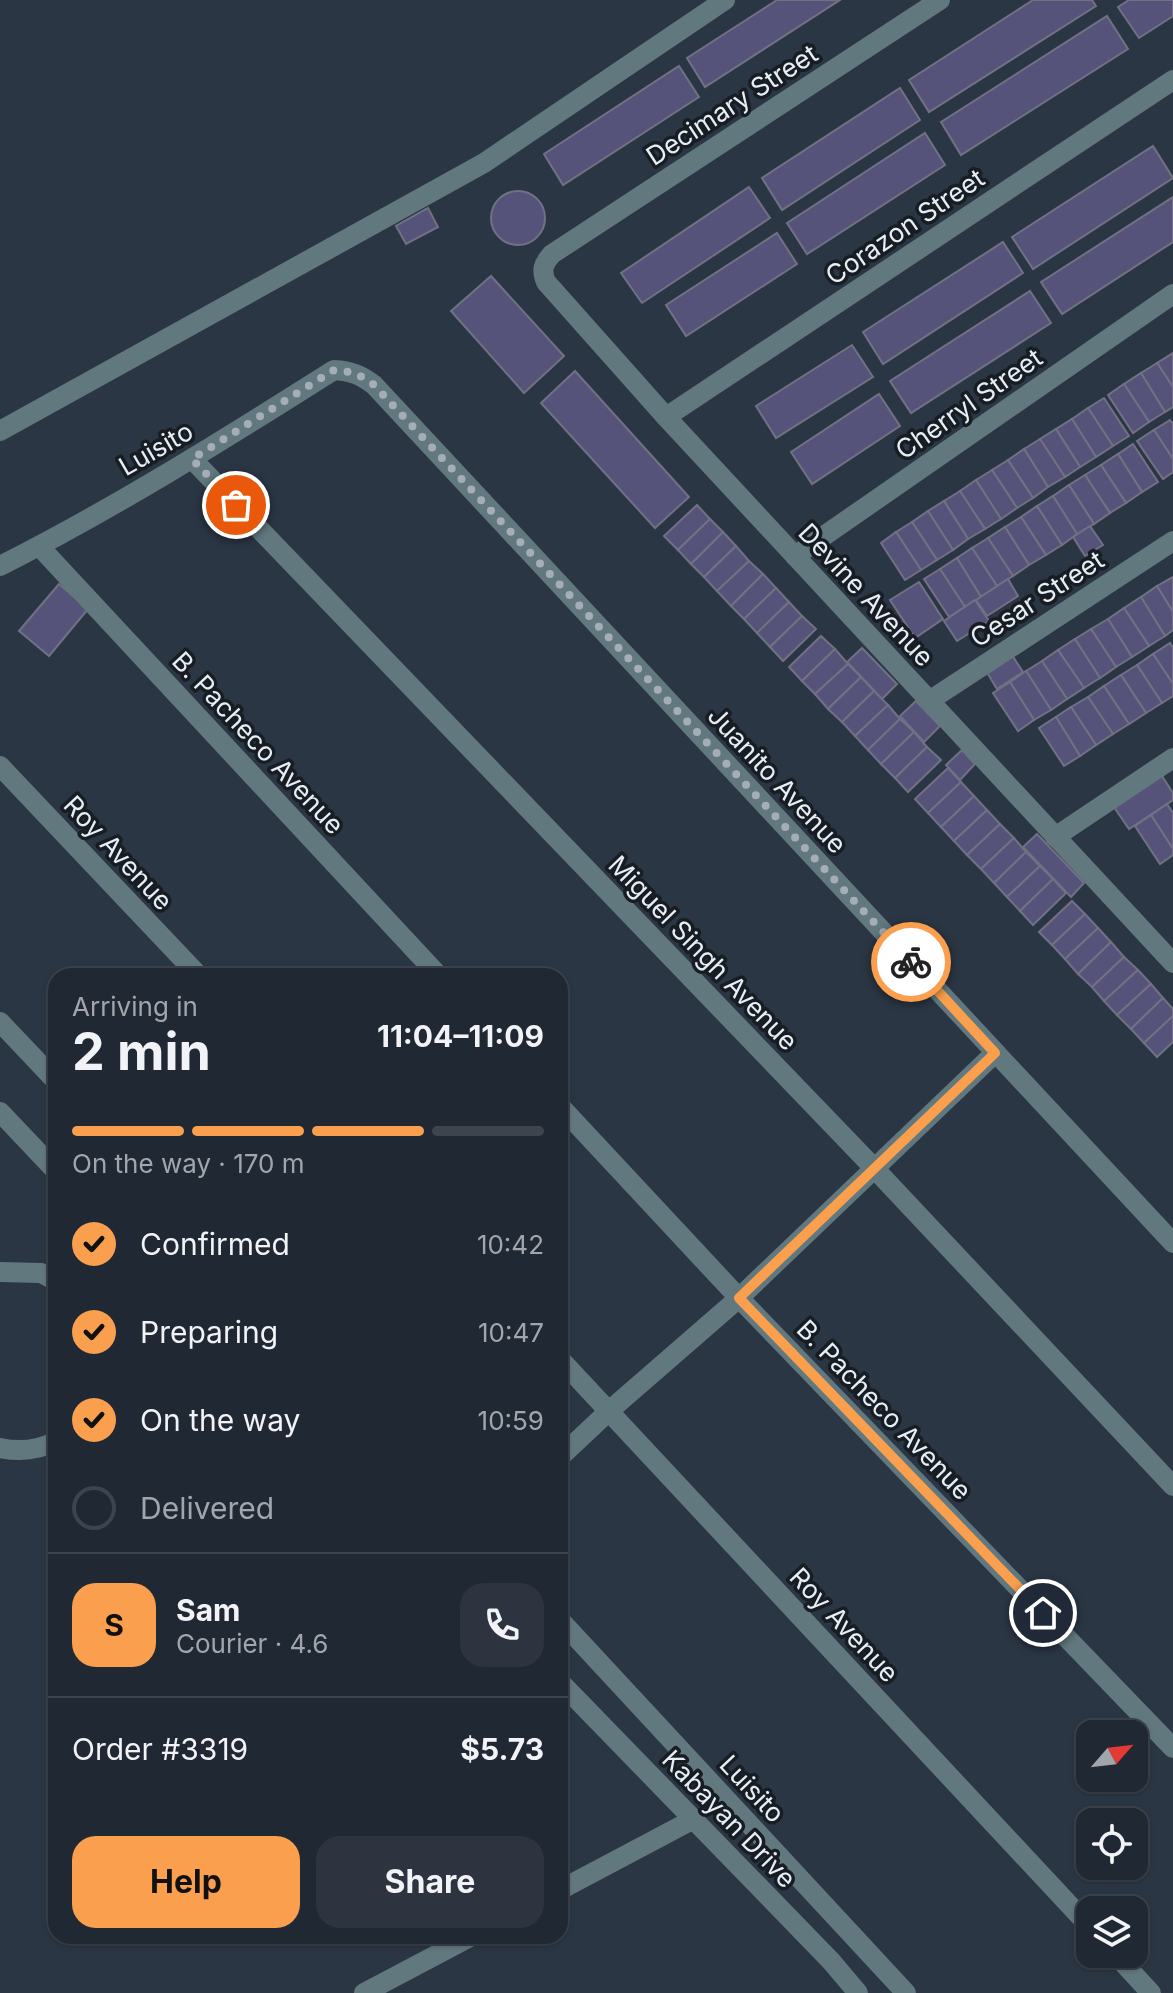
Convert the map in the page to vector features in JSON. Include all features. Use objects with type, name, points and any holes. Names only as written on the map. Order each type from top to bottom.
[{"type":"street","points":[[0,431],[484,163],[725,0]]},
{"type":"street","name":"Decimary Street","points":[[552,254],[940,0]]},
{"type":"street","name":"Corazon Street","points":[[666,417],[1173,80]]},
{"type":"street","name":"Devine Avenue","points":[[552,254],[544,263],[542,273],[546,282],[666,417],[1173,963]]},
{"type":"street","name":"Cherryl Street","points":[[795,556],[1173,294]]},
{"type":"street","name":"Luisito","points":[[0,566],[192,459],[334,370]]},
{"type":"street","name":"Juanito Avenue","points":[[334,370],[361,375],[374,385],[1173,1243]]},
{"type":"street","name":"Miguel Singh Avenue","points":[[192,459],[874,1168],[1173,1486]]},
{"type":"street","name":"Cesar Street","points":[[929,701],[1173,541]]},
{"type":"street","name":"B. Pacheco Avenue","points":[[39,546],[432,968]]},
{"type":"street","points":[[1055,837],[1173,758]]},
{"type":"street","name":"Roy Avenue","points":[[0,766],[191,968]]},
{"type":"street","points":[[0,1022],[48,1073]]},
{"type":"street","points":[[568,1449],[739,1298],[995,1053]]},
{"type":"street","points":[[0,1112],[48,1163]]},
{"type":"street","name":"B. Pacheco Avenue","points":[[568,1115],[739,1298],[1173,1748]]},
{"type":"street","points":[[0,1272],[41,1273],[48,1277]]},
{"type":"street","name":"Roy Avenue","points":[[568,1367],[1076,1912]]},
{"type":"street","points":[[0,1448],[15,1451],[48,1445]]},
{"type":"street","name":"Luisito","points":[[568,1629],[906,1993]]},
{"type":"street","name":"Kabayan Drive","points":[[568,1690],[831,1961],[858,1993]]},
{"type":"street","points":[[568,1886],[694,1819]]},
{"type":"street","points":[[364,1993],[457,1944]]},
{"type":"street","points":[[1128,1968],[1151,1993]]},
{"type":"building","points":[[777,0],[840,0],[705,87],[687,58]]},
{"type":"building","points":[[1033,0],[1092,0],[1096,6],[929,112],[909,80]]},
{"type":"building","points":[[1129,0],[1173,0],[1173,16],[1139,38],[1118,7]]},
{"type":"building","points":[[1107,16],[1128,49],[961,155],[941,122]]},
{"type":"building","points":[[679,66],[699,97],[563,185],[544,154]]},
{"type":"building","points":[[900,88],[920,120],[782,210],[762,178]]},
{"type":"building","points":[[925,133],[945,165],[807,254],[787,223]]},
{"type":"building","points":[[1153,146],[1173,178],[1033,269],[1012,237]]},
{"type":"building","points":[[749,187],[770,218],[642,303],[621,273]]},
{"type":"building","points":[[518,191],[537,199],[545,218],[537,237],[518,245],[499,237],[491,218],[499,199]]},
{"type":"building","points":[[1173,197],[1173,242],[1062,314],[1041,282]]},
{"type":"building","points":[[428,208],[438,227],[406,244],[396,226]]},
{"type":"building","points":[[777,233],[797,264],[686,336],[666,305]]},
{"type":"building","points":[[1003,242],[1023,273],[883,364],[863,332]]},
{"type":"building","points":[[491,276],[564,356],[524,393],[451,311]]},
{"type":"building","points":[[1030,291],[1051,323],[911,413],[890,381]]},
{"type":"building","points":[[852,345],[873,377],[776,438],[756,406]]},
{"type":"building","points":[[1173,353],[1173,387],[1157,363]]},
{"type":"building","points":[[1157,363],[1173,387],[1173,407],[1165,412],[1141,373]]},
{"type":"building","points":[[575,371],[689,497],[655,528],[541,403]]},
{"type":"building","points":[[1141,373],[1165,412],[1149,422],[1124,384]]},
{"type":"building","points":[[1124,384],[1149,422],[1133,433],[1108,395]]},
{"type":"building","points":[[879,394],[900,426],[812,484],[791,452]]},
{"type":"building","points":[[1104,398],[1129,436],[1113,446],[1088,408]]},
{"type":"building","points":[[1088,408],[1113,446],[1096,457],[1072,419]]},
{"type":"building","points":[[1072,419],[1096,457],[1080,467],[1056,429]]},
{"type":"building","points":[[1170,420],[1173,424],[1173,459],[1154,430]]},
{"type":"building","points":[[1056,429],[1080,467],[1065,477],[1040,439]]},
{"type":"building","points":[[1154,430],[1173,459],[1173,472],[1163,479],[1137,441]]},
{"type":"building","points":[[1040,439],[1065,477],[1048,487],[1024,449]]},
{"type":"building","points":[[1133,444],[1158,482],[1142,492],[1118,454]]},
{"type":"building","points":[[1024,449],[1048,487],[1033,498],[1008,460]]},
{"type":"building","points":[[1118,454],[1142,492],[1126,503],[1101,465]]},
{"type":"building","points":[[1008,460],[1033,498],[1017,508],[992,470]]},
{"type":"building","points":[[1101,465],[1126,503],[1110,513],[1085,475]]},
{"type":"building","points":[[992,470],[1017,508],[1001,519],[976,480]]},
{"type":"building","points":[[1085,475],[1110,513],[1094,524],[1069,485]]},
{"type":"building","points":[[976,480],[1001,519],[985,529],[960,491]]},
{"type":"building","points":[[1069,485],[1094,524],[1077,534],[1053,496]]},
{"type":"building","points":[[960,491],[985,529],[968,539],[944,501]]},
{"type":"building","points":[[1053,496],[1077,534],[1062,545],[1037,506]]},
{"type":"building","points":[[944,501],[968,539],[953,550],[928,511]]},
{"type":"building","points":[[697,505],[710,519],[678,550],[664,536]]},
{"type":"building","points":[[1037,506],[1062,545],[1046,555],[1021,517]]},
{"type":"building","points":[[928,511],[953,550],[937,560],[912,522]]},
{"type":"building","points":[[1021,517],[1046,555],[1029,565],[1005,527]]},
{"type":"building","points":[[710,519],[723,532],[691,564],[678,550]]},
{"type":"building","points":[[912,522],[937,560],[921,570],[896,532]]},
{"type":"building","points":[[1090,526],[1103,545],[1085,556],[1073,537]]},
{"type":"building","points":[[1005,527],[1029,565],[1013,576],[988,538]]},
{"type":"building","points":[[723,532],[736,546],[704,577],[691,564]]},
{"type":"building","points":[[896,532],[921,570],[905,580],[881,543]]},
{"type":"building","points":[[988,538],[1013,576],[997,586],[972,548]]},
{"type":"building","points":[[736,546],[749,561],[717,591],[704,577]]},
{"type":"building","points":[[972,548],[997,586],[981,597],[957,558]]},
{"type":"building","points":[[957,558],[981,597],[965,607],[940,569]]},
{"type":"building","points":[[749,561],[763,574],[731,606],[717,591]]},
{"type":"building","points":[[940,569],[965,607],[949,617],[924,579]]},
{"type":"building","points":[[763,574],[776,588],[744,619],[731,606]]},
{"type":"building","points":[[1173,577],[1173,612],[1157,586]]},
{"type":"building","points":[[1008,579],[1018,596],[987,616],[976,600]]},
{"type":"building","points":[[919,582],[943,619],[915,638],[890,600]]},
{"type":"building","points":[[59,584],[88,609],[49,656],[19,631]]},
{"type":"building","points":[[1157,586],[1173,612],[1173,630],[1165,636],[1141,597]]},
{"type":"building","points":[[776,588],[789,602],[757,633],[744,619]]},
{"type":"building","points":[[1141,597],[1165,636],[1149,646],[1124,608]]},
{"type":"building","points":[[975,600],[989,621],[957,641],[944,621]]},
{"type":"building","points":[[789,602],[802,616],[770,647],[757,633]]},
{"type":"building","points":[[1124,608],[1149,646],[1132,657],[1108,619]]},
{"type":"building","points":[[802,616],[816,629],[783,661],[770,647]]},
{"type":"building","points":[[1108,619],[1132,657],[1116,667],[1091,629]]},
{"type":"building","points":[[1091,629],[1116,667],[1100,678],[1075,639]]},
{"type":"building","points":[[821,636],[835,649],[802,681],[789,667]]},
{"type":"building","points":[[1075,639],[1100,678],[1084,688],[1058,650]]},
{"type":"building","points":[[1170,643],[1173,648],[1173,684],[1153,654]]},
{"type":"building","points":[[862,648],[897,684],[882,699],[847,662]]},
{"type":"building","points":[[835,649],[848,664],[815,694],[802,681]]},
{"type":"building","points":[[1058,650],[1084,688],[1067,699],[1042,661]]},
{"type":"building","points":[[1010,652],[1023,672],[997,689],[985,669]]},
{"type":"building","points":[[1153,654],[1173,684],[1173,696],[1162,703],[1137,665]]},
{"type":"building","points":[[1042,661],[1067,699],[1051,710],[1026,671]]},
{"type":"building","points":[[848,664],[861,677],[828,709],[815,694]]},
{"type":"building","points":[[1137,665],[1162,703],[1146,713],[1121,675]]},
{"type":"building","points":[[1026,671],[1051,710],[1034,720],[1010,682]]},
{"type":"building","points":[[1121,675],[1146,713],[1129,724],[1104,686]]},
{"type":"building","points":[[861,677],[874,691],[842,722],[828,709]]},
{"type":"building","points":[[1010,682],[1034,720],[1018,731],[993,693]]},
{"type":"building","points":[[1104,686],[1129,724],[1113,734],[1088,697]]},
{"type":"building","points":[[874,691],[888,705],[855,736],[842,722]]},
{"type":"building","points":[[1088,697],[1113,734],[1096,745],[1071,707]]},
{"type":"building","points":[[916,701],[940,726],[924,742],[900,716]]},
{"type":"building","points":[[888,705],[900,719],[868,750],[855,736]]},
{"type":"building","points":[[1071,707],[1096,745],[1080,756],[1056,717]]},
{"type":"building","points":[[1056,717],[1080,756],[1064,766],[1039,728]]},
{"type":"building","points":[[900,719],[914,732],[881,764],[868,750]]},
{"type":"building","points":[[914,732],[927,747],[895,778],[881,764]]},
{"type":"building","points":[[927,747],[941,760],[908,792],[895,778]]},
{"type":"building","points":[[962,750],[975,764],[960,780],[946,765]]},
{"type":"building","points":[[948,768],[961,782],[928,813],[915,799]]},
{"type":"building","points":[[1162,776],[1173,793],[1173,800],[1129,829],[1114,807]]},
{"type":"building","points":[[961,782],[974,796],[941,827],[928,813]]},
{"type":"building","points":[[974,796],[987,810],[954,841],[941,827]]},
{"type":"building","points":[[1167,804],[1173,813],[1173,849],[1151,815]]},
{"type":"building","points":[[987,810],[1000,824],[967,855],[954,841]]},
{"type":"building","points":[[1151,815],[1173,849],[1173,855],[1160,864],[1135,826]]},
{"type":"building","points":[[1000,824],[1014,838],[981,869],[967,855]]},
{"type":"building","points":[[1037,834],[1084,883],[1071,897],[1023,847]]},
{"type":"building","points":[[1014,838],[1026,852],[994,883],[981,869]]},
{"type":"building","points":[[1026,852],[1040,866],[1007,897],[994,883]]},
{"type":"building","points":[[1040,866],[1053,879],[1020,911],[1007,897]]},
{"type":"building","points":[[1053,879],[1066,893],[1033,925],[1020,911]]},
{"type":"building","points":[[1072,901],[1085,914],[1052,945],[1039,932]]},
{"type":"building","points":[[1085,914],[1098,928],[1065,959],[1052,945]]},
{"type":"building","points":[[1098,928],[1111,942],[1078,974],[1065,959]]},
{"type":"building","points":[[1111,942],[1124,957],[1092,987],[1078,974]]},
{"type":"building","points":[[1124,957],[1138,970],[1104,1001],[1092,987]]},
{"type":"building","points":[[1138,970],[1151,984],[1117,1015],[1104,1001]]},
{"type":"building","points":[[1151,984],[1163,998],[1131,1029],[1117,1015]]},
{"type":"building","points":[[1163,998],[1173,1009],[1173,1016],[1144,1043],[1131,1029]]},
{"type":"building","points":[[1173,1016],[1173,1042],[1157,1057],[1144,1043]]},
{"type":"way so far","points":[[236,505],[192,459],[334,370],[361,375],[374,385],[911,962]]},
{"type":"route","points":[[911,962],[995,1053],[739,1298],[1043,1613]]}]
